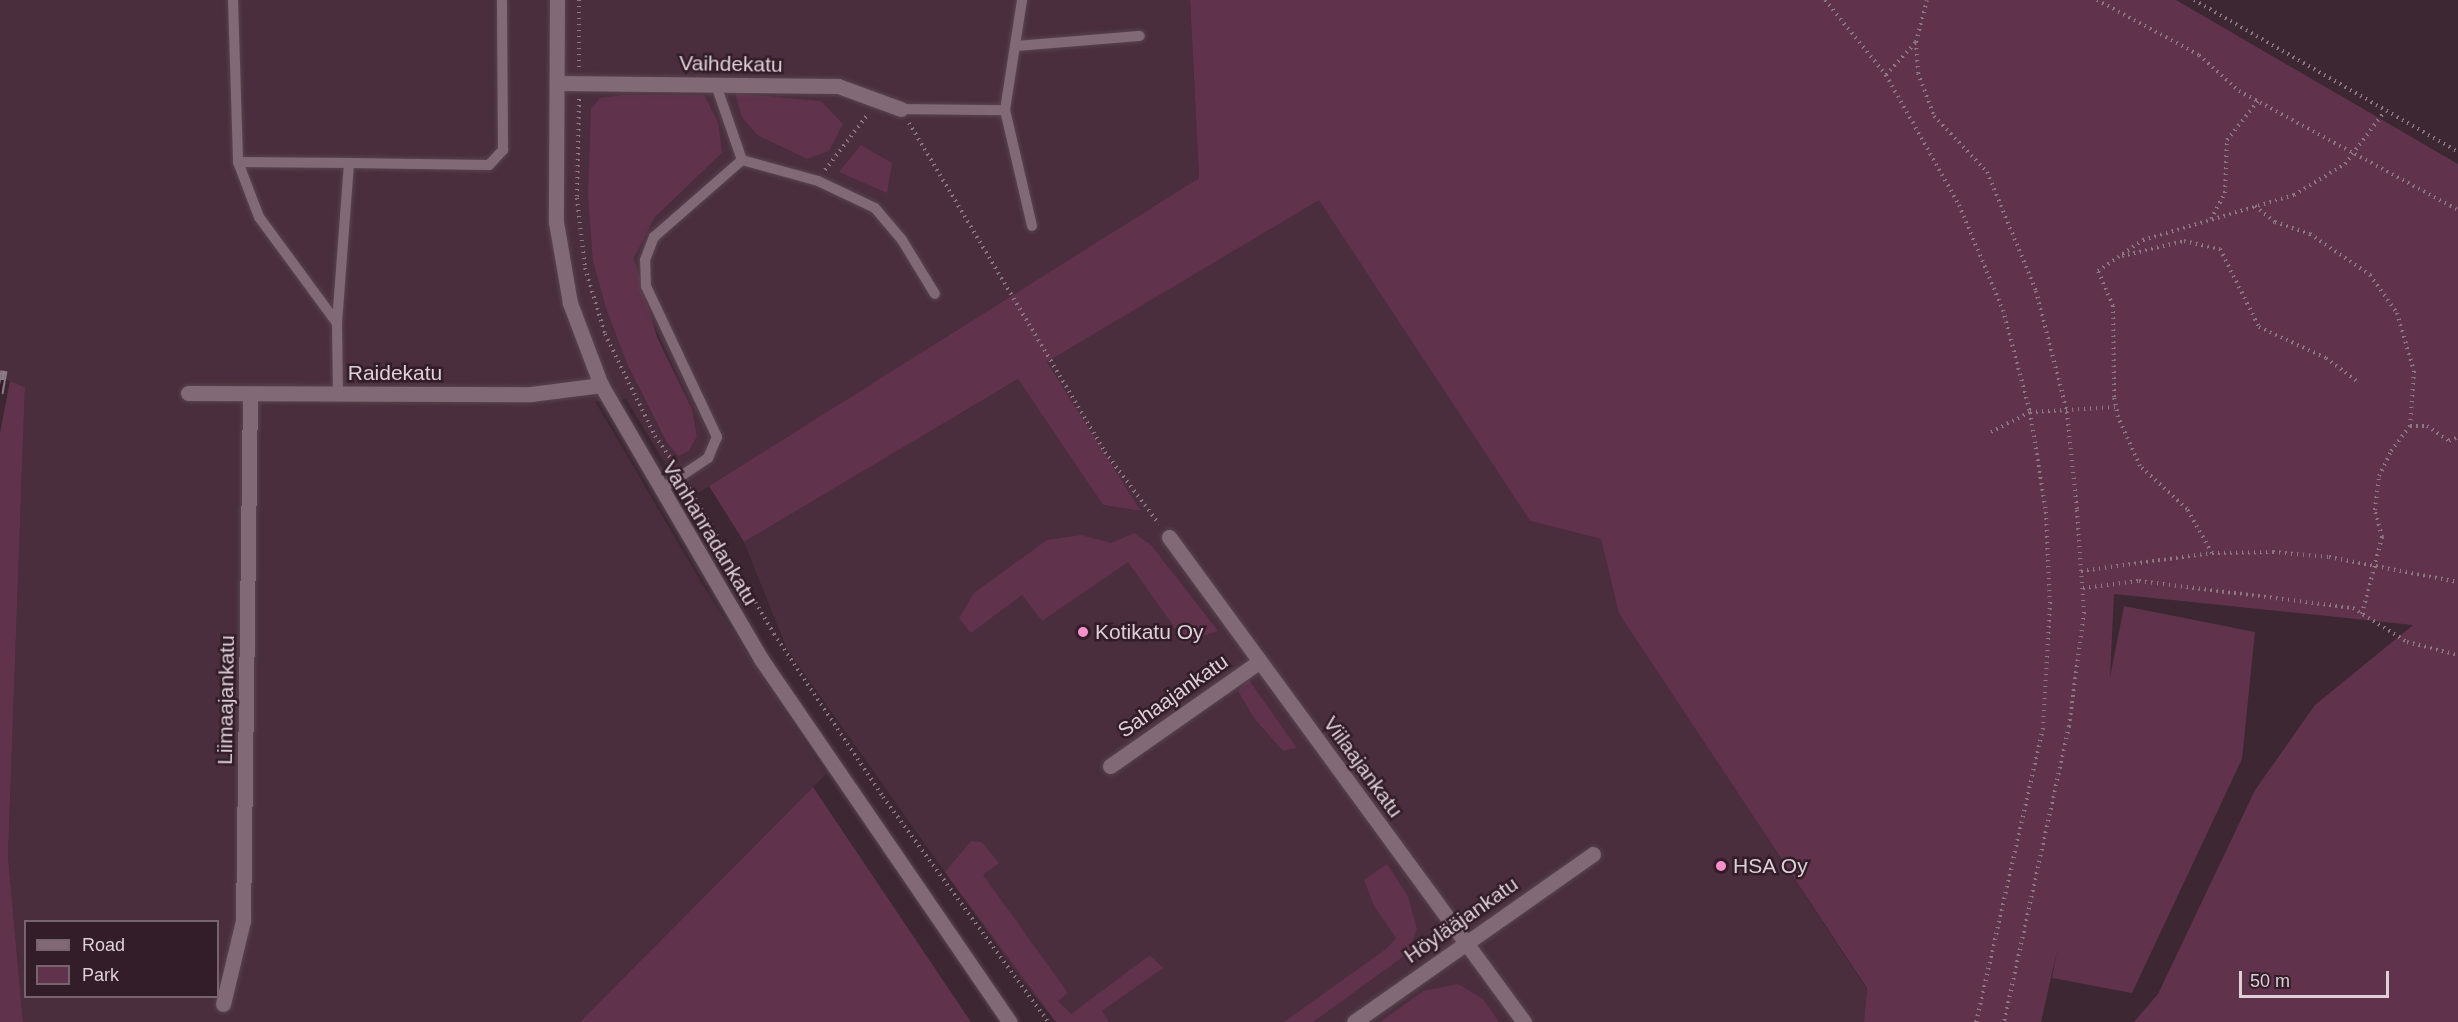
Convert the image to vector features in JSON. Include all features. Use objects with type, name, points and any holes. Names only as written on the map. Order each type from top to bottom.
[{"type":"street","name":"Vanhanradankatu","points":[[557,0],[556,222],[570,303],[601,385],[660,490],[761,658],[1010,1022]]},
{"type":"street","name":"Vaihdekatu","points":[[557,83],[838,86],[901,109]]},
{"type":"street","name":"Raidekatu","points":[[188,393],[531,394],[601,385]]},
{"type":"street","name":"Liimaajankatu","points":[[223,1004],[243,921],[250,394]]},
{"type":"street","name":"Viilaajankatu","points":[[1168,537],[1524,1022]]},
{"type":"street","name":"Sahaajankatu","points":[[1110,766],[1260,661]]},
{"type":"street","name":"Höylääjankatu","points":[[1354,1022],[1464,942],[1593,854]]},
{"type":"lane","points":[[233,0],[238,162],[259,217],[336,323]]},
{"type":"lane","points":[[238,162],[489,165],[503,150],[502,0]]},
{"type":"lane","points":[[1022,0],[1005,111],[1032,226]]},
{"type":"lane","points":[[1015,46],[1140,36]]},
{"type":"lane","points":[[716,85],[742,160]]},
{"type":"lane","points":[[901,109],[1005,111]]},
{"type":"lane","points":[[660,490],[708,458],[717,437],[646,286],[645,260],[654,237],[742,160]]},
{"type":"lane","points":[[742,160],[818,181],[875,208],[902,240],[935,294]]},
{"type":"lane","points":[[338,394],[336,323],[349,163]]},
{"type":"path","points":[[579,0],[577,198],[585,268],[605,334],[655,436],[682,476],[793,663],[883,797],[1048,1022]]},
{"type":"path","points":[[1825,0],[1886,75],[1964,215],[2003,310],[2030,412],[2046,512],[2050,602],[2043,728],[1976,1022]]},
{"type":"path","points":[[1927,0],[1916,42],[1918,73],[1934,116],[1987,172],[2036,291],[2067,412],[2083,588],[2069,726],[2004,1022]]},
{"type":"path","points":[[2097,0],[2199,55],[2239,91],[2353,155],[2458,210]]},
{"type":"path","points":[[2194,0],[2458,152]]},
{"type":"path","points":[[1886,75],[1916,42]]},
{"type":"path","points":[[818,181],[879,100]]},
{"type":"path","points":[[2211,219],[2225,194],[2226,140],[2258,102]]},
{"type":"path","points":[[901,109],[1105,452],[1168,537]]},
{"type":"path","points":[[2212,553],[2187,509],[2140,466],[2116,407],[2114,306],[2098,271],[2142,240],[2294,195],[2345,164],[2385,111]]},
{"type":"path","points":[[2255,206],[2275,222],[2310,234],[2370,275],[2397,313],[2414,371],[2410,426],[2379,476],[2375,510],[2382,537],[2377,568],[2362,614]]},
{"type":"path","points":[[2119,257],[2184,241],[2220,249],[2259,327],[2326,358],[2356,381]]},
{"type":"path","points":[[1991,432],[2030,412],[2067,412],[2116,407]]},
{"type":"path","points":[[2410,426],[2427,426],[2449,441],[2458,437]]},
{"type":"path","points":[[2081,571],[2212,553],[2273,552],[2329,557],[2458,582]]},
{"type":"path","points":[[2083,588],[2139,581],[2353,608],[2407,642],[2458,655]]},
{"type":"shaded area","points":[[0,0],[1190,0],[1199,178],[687,500],[626,399],[595,401],[701,582],[826,774],[580,1022],[23,1022],[8,856],[25,387],[0,377]],"holes":[[[736,93],[821,101],[807,159],[757,135]],[[620,95],[704,95],[722,153],[655,217],[634,258],[647,311],[692,409],[697,436],[666,441],[628,366],[600,98]]]},
{"type":"shaded area","points":[[1320,199],[1530,521],[1601,539],[1619,614],[1867,989],[1864,1022],[1056,1022],[1019,977],[787,649],[744,542],[1018,379],[1103,505],[1141,511],[1047,362]]},
{"type":"green space","points":[[1190,0],[2176,0],[2458,164],[2458,1022],[2134,1022],[2158,994],[2255,790],[2315,705],[2413,625],[2114,594],[2110,677],[2124,606],[2255,632],[2242,759],[2132,993],[2052,978],[2057,951],[2041,1022],[1864,1022],[1867,988],[1619,614],[1601,539],[1530,521],[1319,200],[1047,362],[1141,511],[1103,505],[1018,379],[744,542],[709,486],[1199,178]]},
{"type":"green space","points":[[735,93],[821,101],[843,124],[829,151],[807,159],[757,135],[742,117]]},
{"type":"green space","points":[[620,95],[704,95],[718,122],[722,153],[655,217],[634,258],[657,337],[692,409],[697,436],[689,451],[678,456],[666,441],[628,366],[606,308],[593,261],[588,196],[591,109],[600,98]]},
{"type":"green space","points":[[861,145],[892,163],[887,193],[839,172]]},
{"type":"green space","points":[[10,381],[25,387],[8,856],[23,1022],[0,1022],[0,433]]},
{"type":"green space","points":[[1134,533],[1151,545],[1218,631],[1185,642],[1128,562],[1042,621],[1022,595],[971,633],[959,618],[974,593],[1047,540],[1081,535],[1111,543]]},
{"type":"green space","points":[[1248,679],[1297,748],[1283,751],[1254,718],[1238,691]]},
{"type":"green space","points":[[813,787],[971,1022],[580,1022]]},
{"type":"green space","points":[[971,841],[982,842],[999,863],[983,875],[1068,993],[1058,1001],[1071,1014],[1150,955],[1163,968],[1102,1011],[1109,1022],[1056,1022],[945,872]]},
{"type":"green space","points":[[1387,864],[1408,896],[1417,929],[1408,953],[1313,1022],[1284,1022],[1386,949],[1396,938],[1374,906],[1364,880]]},
{"type":"green space","points":[[1458,984],[1483,999],[1499,1022],[1380,1022],[1423,991]]},
{"type":"railway","points":[[0,393],[4,370]]},
{"type":"place","name":"Kotikatu Oy","points":[[1083,632]]},
{"type":"place","name":"HSA Oy","points":[[1721,866]]}]
